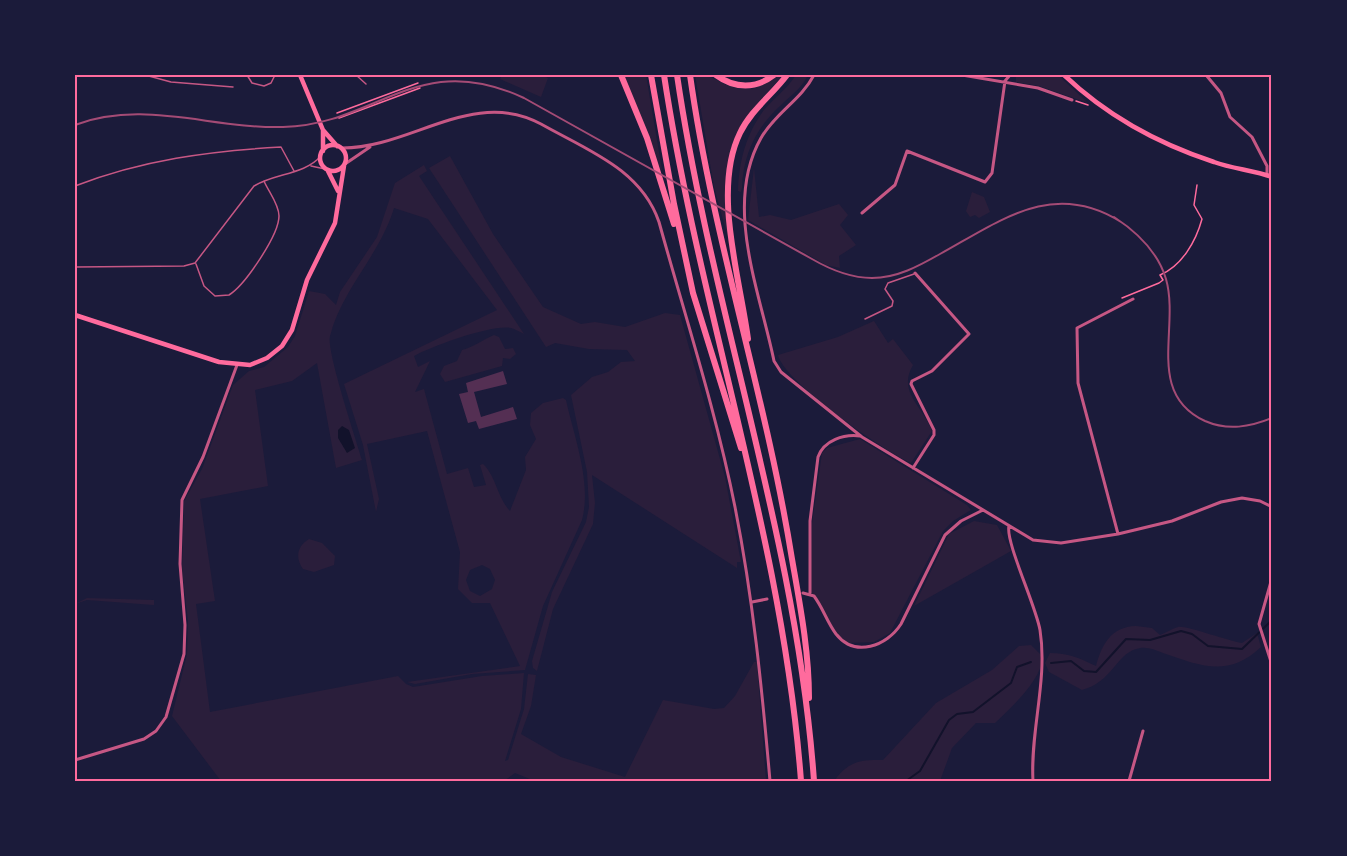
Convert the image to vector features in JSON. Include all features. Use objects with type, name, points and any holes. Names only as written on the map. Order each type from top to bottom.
[{"type":"highway","points":[[621,75],[652,154],[756,500]]},
{"type":"highway","points":[[651,75],[674,204],[693,293]]},
{"type":"highway","points":[[664,75],[697,252],[756,500],[784,638],[801,781]]},
{"type":"highway","points":[[677,75],[702,212],[781,550],[809,722],[814,781]]},
{"type":"highway","points":[[690,75],[717,223],[788,525],[809,672],[809,722]]},
{"type":"highway","points":[[716,75],[727,82],[747,86],[761,83],[774,75]]},
{"type":"highway","points":[[751,363],[731,227],[729,172],[735,146],[747,121],[787,75]]},
{"type":"main road","points":[[75,315],[211,360],[237,365],[250,365],[267,358],[289,336],[307,280],[334,223],[346,155],[323,130],[300,75]]},
{"type":"main road","points":[[1064,75],[1104,109],[1134,126],[1212,162],[1270,176]]},
{"type":"main road","points":[[323,130],[322,154],[326,169],[338,194]]},
{"type":"main road","points":[[322,154],[330,146],[339,147]]},
{"type":"main road","points":[[326,169],[336,171],[344,165]]},
{"type":"street","points":[[814,75],[805,89],[773,120],[756,147],[749,172],[747,234],[774,361],[781,372],[862,437],[1033,540],[1051,543],[1118,534],[1172,521],[1242,498],[1260,501],[1272,507]]},
{"type":"street","points":[[962,75],[1005,81],[1072,100]]},
{"type":"street","points":[[862,213],[895,185],[907,151],[985,182],[992,172],[1005,81],[1010,75]]},
{"type":"street","points":[[1206,75],[1221,93],[1230,117],[1252,137],[1270,176]]},
{"type":"street","points":[[339,147],[371,146],[473,113],[506,111],[528,116],[542,123],[627,174],[639,184],[650,200],[659,222],[723,453],[752,602],[759,653],[770,781]]},
{"type":"street","points":[[344,165],[371,146]]},
{"type":"street","points":[[913,468],[934,435],[934,430],[910,384],[932,371],[969,334],[915,273]]},
{"type":"street","points":[[1118,534],[1078,383],[1077,328],[1133,299]]},
{"type":"street","points":[[75,760],[138,742],[156,731],[166,717],[184,654],[185,625],[180,564],[182,501],[203,458],[237,365]]},
{"type":"street","points":[[862,437],[834,440],[821,450],[818,457],[810,521],[810,593],[843,640],[861,647],[879,645],[891,637],[901,624],[945,535],[961,521],[983,510]]},
{"type":"street","points":[[1008,526],[1010,543],[1034,603],[1043,657],[1032,766],[1033,781]]},
{"type":"street","points":[[1272,578],[1259,624],[1261,638],[1272,665]]},
{"type":"street","points":[[803,593],[810,593]]},
{"type":"street","points":[[752,602],[767,599]]},
{"type":"street","points":[[1129,781],[1143,731]]},
{"type":"lane","points":[[145,75],[171,82],[233,87]]},
{"type":"lane","points":[[247,75],[252,83],[264,86],[271,83],[276,75]]},
{"type":"lane","points":[[356,75],[366,84]]},
{"type":"lane","points":[[75,186],[147,162],[245,149],[281,147],[294,172]]},
{"type":"lane","points":[[75,267],[184,266],[195,263],[243,197],[263,180],[310,166],[322,154]]},
{"type":"lane","points":[[310,166],[326,169]]},
{"type":"lane","points":[[195,263],[204,286],[215,296],[229,296],[243,282],[268,244],[278,222],[279,213],[263,180]]},
{"type":"lane","points":[[865,320],[892,306],[893,301],[885,289],[888,283],[915,273]]},
{"type":"path","points":[[337,113],[418,83]]},
{"type":"path","points":[[339,118],[420,88]]},
{"type":"path","points":[[1072,100],[1094,106]]},
{"type":"path","points":[[1122,297],[1159,283],[1163,280],[1160,275],[1175,268],[1184,255],[1202,219],[1194,205],[1197,184]]},
{"type":"shaded area","points":[[502,75],[541,75],[548,78],[541,97],[500,79]]},
{"type":"shaded area","points":[[624,75],[646,75],[662,170],[660,170]]},
{"type":"shaded area","points":[[695,75],[709,77],[737,88],[750,89],[783,75],[744,122],[729,155],[730,245],[714,187]]},
{"type":"shaded area","points":[[796,75],[808,75],[799,88],[764,123],[748,153],[741,192],[738,191],[742,159],[752,129],[764,110]]},
{"type":"shaded area","points":[[1016,75],[1058,75],[1088,103],[1039,86],[1016,82]]},
{"type":"shaded area","points":[[450,156],[493,234],[543,307],[581,324],[595,322],[625,327],[665,313],[680,315],[725,477],[741,562],[737,562],[737,568],[592,475],[595,503],[593,524],[553,609],[537,671],[533,668],[532,661],[552,592],[586,522],[589,507],[587,472],[571,395],[592,377],[608,372],[621,362],[635,361],[627,350],[589,349],[555,343],[546,347],[429,168]]},
{"type":"shaded area","points":[[424,165],[427,171],[419,176],[524,334],[511,328],[491,329],[448,342],[414,356],[418,367],[430,361],[415,392],[424,389],[447,474],[468,468],[474,487],[486,485],[480,465],[483,464],[491,474],[510,511],[526,470],[525,457],[536,439],[530,425],[531,413],[543,403],[563,398],[566,400],[583,475],[585,505],[582,520],[543,606],[525,670],[472,674],[415,684],[407,682],[520,666],[490,603],[472,603],[458,589],[460,552],[427,431],[367,444],[379,499],[376,512],[363,445],[344,384],[497,310],[428,219],[394,208],[380,241],[343,303],[330,336],[332,358],[362,460],[336,468],[317,363],[292,381],[255,390],[268,486],[200,499],[215,601],[196,604],[210,712],[398,676],[413,687],[482,676],[524,673],[521,709],[505,761],[508,760],[524,709],[528,674],[536,675],[531,706],[521,734],[561,757],[625,777],[663,700],[714,709],[724,708],[735,696],[754,662],[757,662],[766,781],[535,781],[515,773],[504,781],[221,781],[172,716],[187,654],[188,621],[182,570],[184,501],[202,469],[233,385],[249,371],[264,367],[288,347],[295,336],[309,291],[325,294],[336,305],[340,292],[377,237],[395,183]],"holes":[[[482,565],[490,569],[495,580],[492,589],[480,596],[470,591],[466,580],[470,570]]]},
{"type":"shaded area","points":[[754,168],[759,217],[770,215],[791,220],[839,204],[848,215],[840,225],[856,245],[839,256],[840,268],[826,265],[748,220]]},
{"type":"shaded area","points":[[972,192],[984,197],[990,212],[979,218],[975,215],[970,217],[966,211]]},
{"type":"shaded area","points":[[874,321],[888,343],[893,339],[913,365],[908,383],[910,391],[932,431],[911,463],[859,431],[816,398],[784,367],[778,355],[838,337]]},
{"type":"shaded area","points":[[494,335],[499,337],[505,349],[513,348],[516,354],[510,359],[503,358],[502,366],[445,382],[440,374],[444,366],[457,361],[462,350]]},
{"type":"shaded area","points":[[342,426],[349,430],[355,448],[347,453],[338,438],[338,430]]},
{"type":"shaded area","points":[[860,439],[967,505],[971,510],[953,521],[943,531],[890,633],[874,642],[848,643],[838,636],[810,593],[812,523],[822,453],[827,448]]},
{"type":"shaded area","points":[[974,521],[997,525],[1011,551],[914,606],[949,534]]},
{"type":"shaded area","points":[[309,539],[322,543],[335,556],[334,565],[314,572],[303,569],[298,552]]},
{"type":"shaded area","points":[[87,598],[154,600],[154,605],[87,600],[75,604]]},
{"type":"shaded area","points":[[1136,626],[1152,628],[1160,635],[1182,627],[1242,643],[1257,633],[1261,647],[1249,657],[1226,666],[1202,665],[1150,648],[1136,649],[1123,657],[1100,681],[1082,690],[1049,672],[1045,663],[1050,653],[1073,656],[1096,666],[1101,651],[1114,633]]},
{"type":"shaded area","points":[[1031,645],[1043,657],[1037,675],[1031,684],[995,723],[976,723],[952,748],[940,781],[834,781],[845,769],[855,763],[883,760],[936,703],[992,670],[1019,646]]},
{"type":"building","points":[[503,371],[507,384],[474,392],[481,417],[513,407],[517,419],[479,429],[476,421],[468,423],[459,394],[468,392],[466,383]]},
{"type":"waterway","points":[[1051,663],[1071,661],[1084,671],[1096,672],[1126,639],[1150,640],[1181,631],[1192,634],[1208,646],[1242,649],[1272,620]]},
{"type":"waterway","points":[[906,781],[920,771],[949,720],[957,714],[973,712],[1011,683],[1017,667],[1031,662]]},
{"type":"railway","points":[[75,125],[101,118],[152,115],[230,124],[283,127],[316,123],[345,115],[399,93],[426,85],[454,81],[487,85],[524,98],[819,263],[841,273],[864,278],[890,276],[908,270],[984,229],[1027,210],[1050,205],[1072,204],[1096,210],[1121,222]]},
{"type":"railway","points":[[1114,217],[1146,243],[1158,260],[1166,279],[1170,318],[1168,358],[1170,377],[1176,394],[1187,409],[1205,421],[1231,427],[1247,426],[1272,418]]}]
